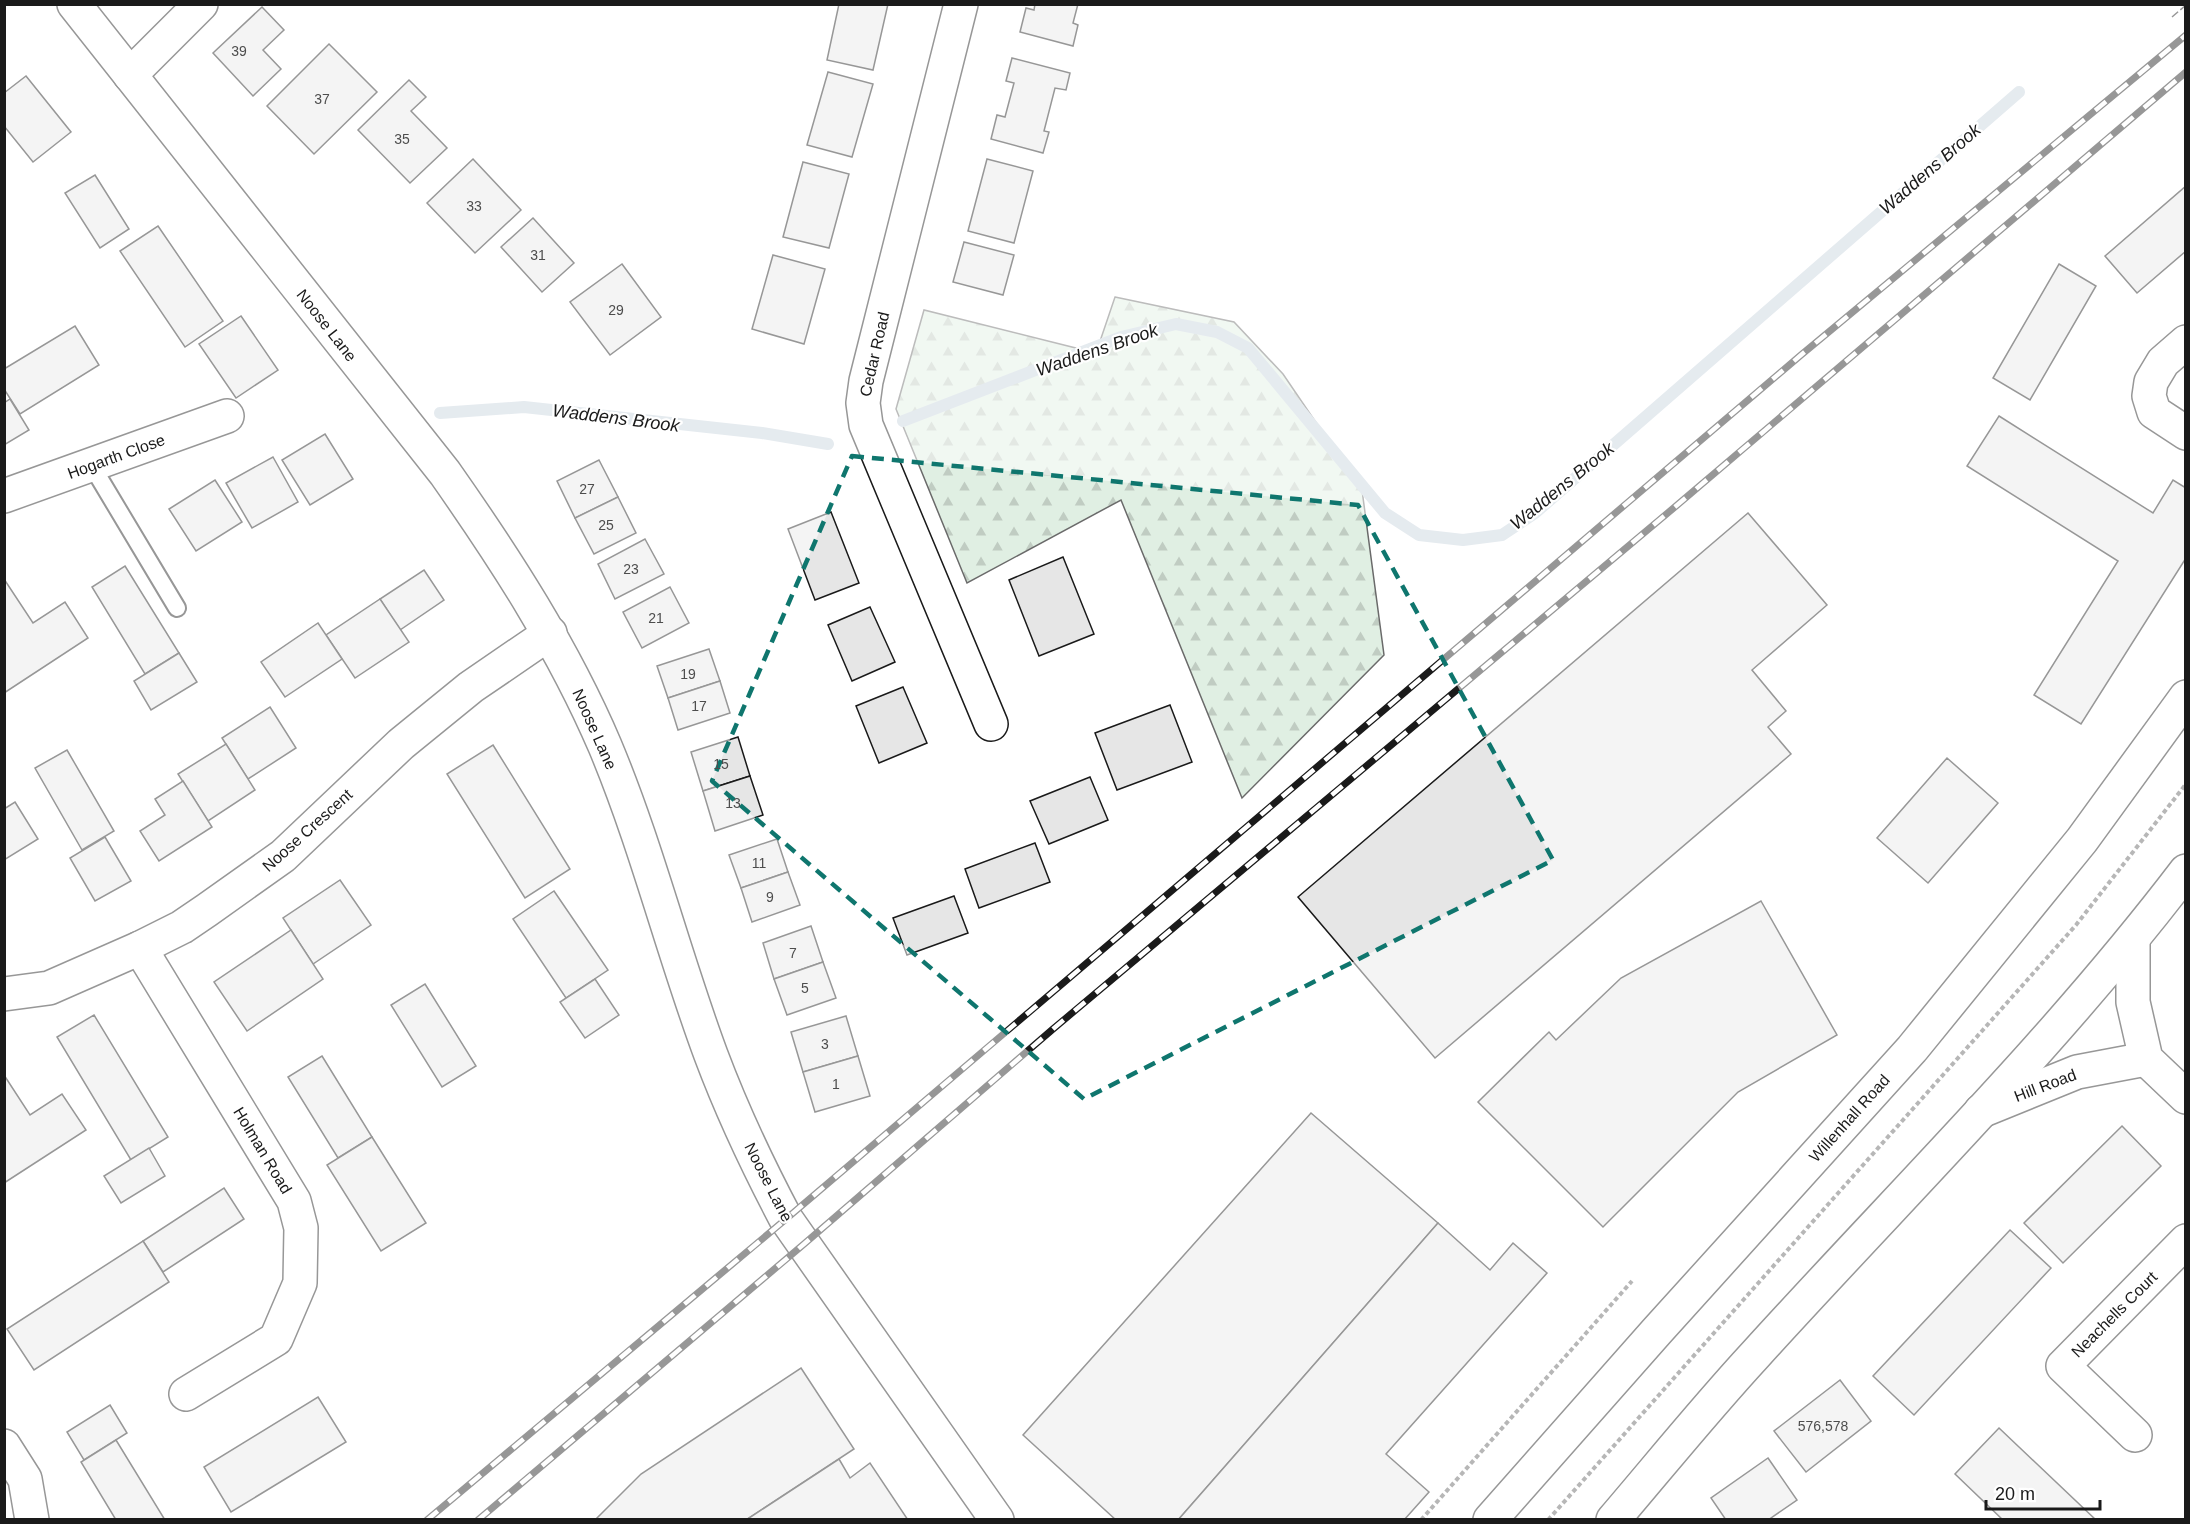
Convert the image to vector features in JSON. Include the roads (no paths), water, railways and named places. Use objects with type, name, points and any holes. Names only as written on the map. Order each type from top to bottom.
[{"type":"main road","name":"Noose Lane","points":[[74,4],[445,473],[498,549],[550,633],[604,746],[632,818],[711,1056],[771,1191],[786,1219],[997,1520]]},
{"type":"main road","points":[[130,75],[201,4]]},
{"type":"main road","name":"Cedar Road","points":[[961,4],[866,381],[863,403],[866,425],[991,724]]},
{"type":"main road","points":[[2186,342],[2163,362],[2151,382],[2149,396],[2154,412],[2186,433]]},
{"type":"main road","name":"Hogarth Close","points":[[4,496],[227,416]]},
{"type":"main road","name":"Noose Crescent","points":[[4,994],[50,988],[141,948],[182,927],[283,856],[401,744],[471,687],[550,633]]},
{"type":"main road","name":"Willenhall Road","points":[[1491,1520],[1657,1330],[1912,1048],[2082,840],[2186,697]]},
{"type":"main road","points":[[1613,1520],[1754,1356],[1981,1111],[2133,940],[2186,871]]},
{"type":"main road","points":[[2133,940],[2133,1002],[2146,1059],[2186,1097]]},
{"type":"main road","name":"Holman Road","points":[[141,948],[294,1201],[301,1228],[300,1283],[276,1339],[186,1394]]},
{"type":"main road","name":"Hill Road","points":[[1981,1111],[2077,1072],[2146,1059]]},
{"type":"main road","name":"Neachells Court","points":[[2136,1435],[2062,1366],[2186,1241]]},
{"type":"main road","points":[[4,1446],[25,1479],[32,1520]]},
{"type":"lane","points":[[92,466],[177,608]]},
{"type":"waterway","name":"Waddens Brook","points":[[903,421],[1121,337],[1176,324],[1217,332],[1248,348],[1385,513],[1419,535],[1463,540],[1502,535],[1535,513],[2019,92]]},
{"type":"waterway","name":"Waddens Brook","points":[[440,413],[524,407],[762,433],[828,444]]},
{"type":"railway","points":[[427,1520],[786,1219],[1801,355],[2186,35]]},
{"type":"railway","points":[[478,1520],[804,1244],[1053,1029],[1676,506],[2186,72]]}]
